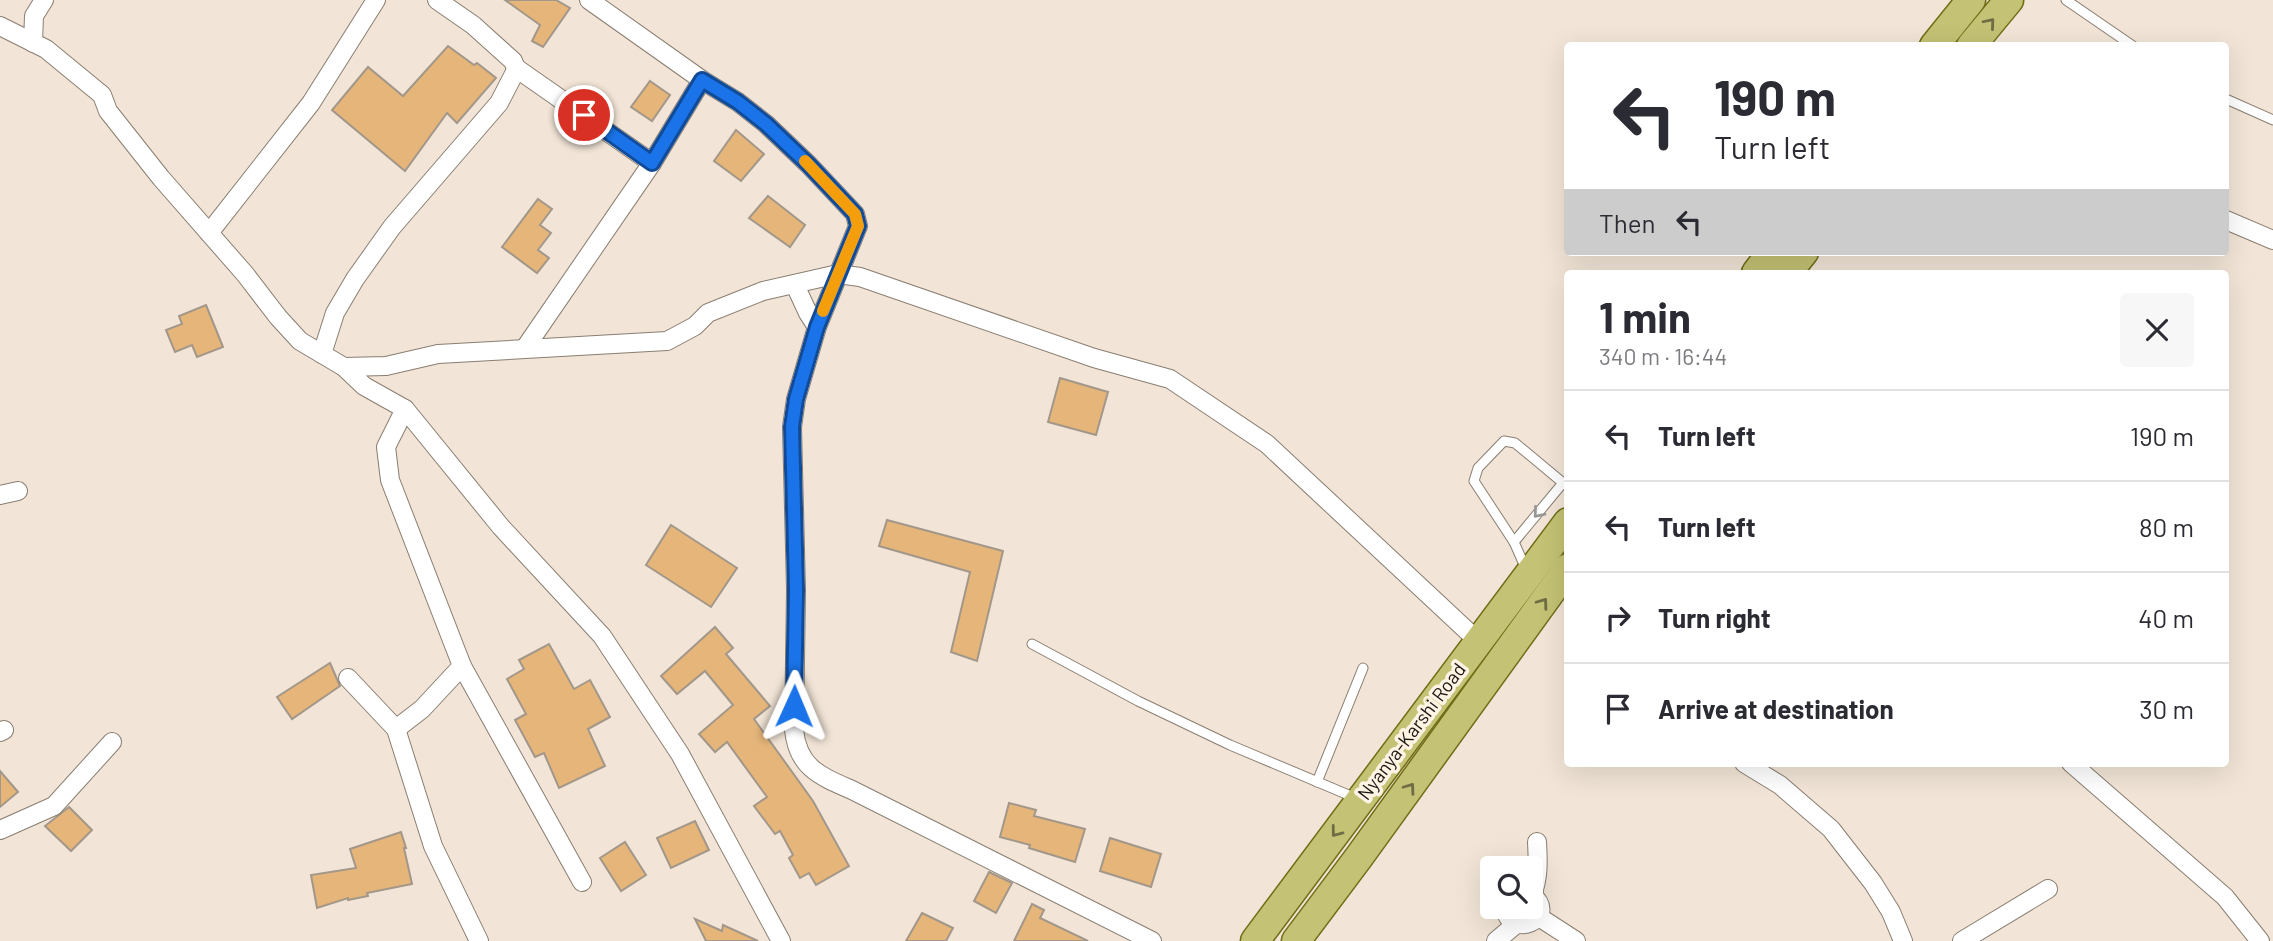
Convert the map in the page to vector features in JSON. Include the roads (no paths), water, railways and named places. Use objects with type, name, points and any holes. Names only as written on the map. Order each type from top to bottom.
[{"type":"main road","points":[[1937,42],[1971,0]]},
{"type":"main road","points":[[1974,42],[2009,0]]},
{"type":"main road","points":[[1758,270],[1769,256]]},
{"type":"main road","points":[[1789,270],[1801,256]]},
{"type":"main road","name":"Nyanya-Karshi Road","points":[[1255,941],[1564,527]]},
{"type":"main road","name":"Nyanya-Karshi Road","points":[[1296,941],[1564,573]]},
{"type":"street","points":[[33,43],[34,16],[44,0]]},
{"type":"street","points":[[209,233],[311,103],[376,0]]},
{"type":"street","points":[[437,0],[473,25],[513,61],[516,68],[652,163]]},
{"type":"street","points":[[589,0],[766,124],[855,214],[858,226],[817,327],[796,399],[792,427],[796,590],[794,730],[796,745],[804,761],[815,772],[831,781],[1152,941]]},
{"type":"street","points":[[0,26],[46,49],[102,95],[108,111],[161,178],[300,341],[344,367],[364,386],[405,409],[501,527],[602,636],[680,754],[780,941]]},
{"type":"street","points":[[322,354],[334,313],[355,279],[392,227],[499,103],[516,68]]},
{"type":"street","points":[[525,348],[652,163],[702,80]]},
{"type":"street","points":[[2229,221],[2273,240]]},
{"type":"street","points":[[344,367],[386,366],[438,354],[667,341],[695,326],[708,313],[762,291],[838,274],[860,277],[1094,358],[1170,379],[1267,444],[1478,641]]},
{"type":"street","points":[[795,285],[817,327]]},
{"type":"street","points":[[405,409],[386,447],[390,480],[462,666],[582,882]]},
{"type":"street","points":[[0,495],[18,491]]},
{"type":"street","points":[[396,729],[422,709],[462,666]]},
{"type":"street","points":[[348,678],[396,729],[433,846],[479,941]]},
{"type":"street","points":[[0,830],[54,806],[112,742]]},
{"type":"street","points":[[1751,767],[1780,785],[1831,829],[1892,912],[1903,941]]},
{"type":"street","points":[[2076,767],[2225,897],[2260,941]]},
{"type":"street","points":[[1537,842],[1537,856]]},
{"type":"street","points":[[1962,941],[2049,889]]},
{"type":"street","points":[[1509,919],[1520,927],[1531,925],[1537,919]]},
{"type":"street","points":[[1542,919],[1576,941]]},
{"type":"street","points":[[1496,941],[1515,925]]},
{"type":"lane","points":[[2066,0],[2127,42]]},
{"type":"lane","points":[[2229,100],[2273,120]]},
{"type":"lane","points":[[1528,574],[1514,542],[1474,481],[1478,468],[1504,441],[1515,443],[1564,485]]},
{"type":"lane","points":[[1514,542],[1564,487]]},
{"type":"lane","points":[[1032,644],[1138,701],[1230,745],[1360,800]]},
{"type":"lane","points":[[1317,782],[1363,668]]}]
